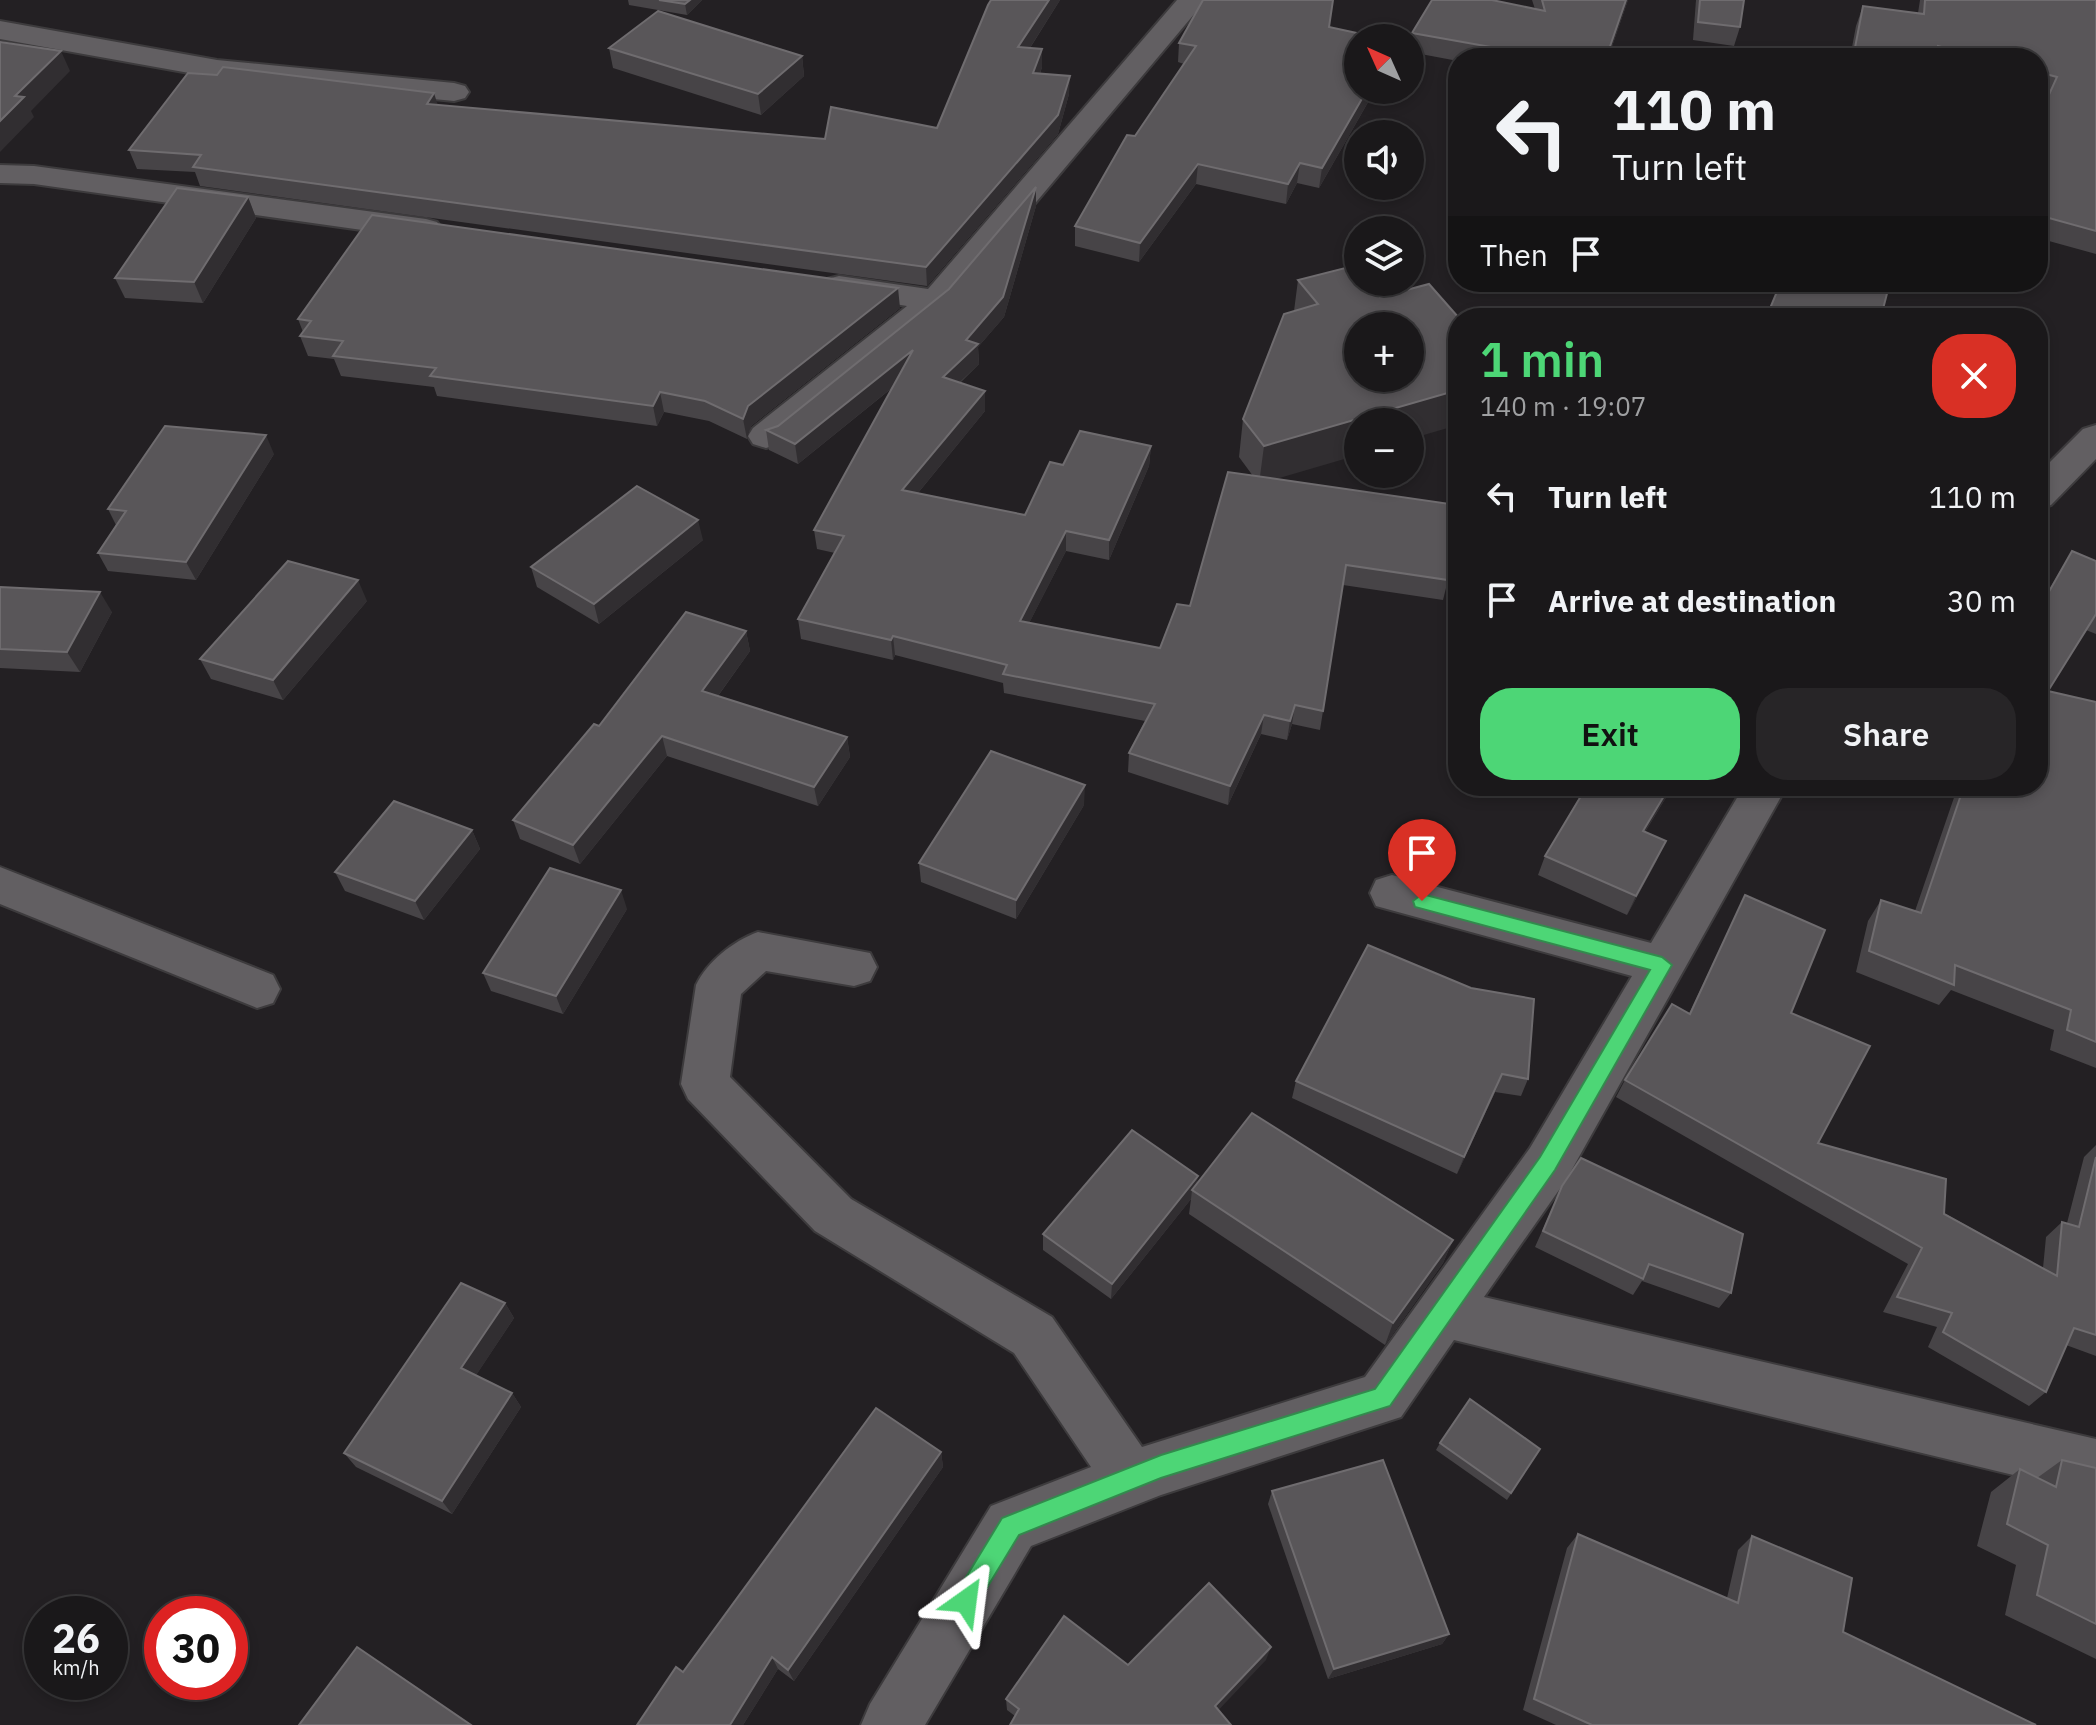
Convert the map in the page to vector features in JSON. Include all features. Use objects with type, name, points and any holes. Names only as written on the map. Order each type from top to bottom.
[{"type":"street","points":[[766,436],[936,300],[1192,0]]},
{"type":"street","points":[[0,30],[217,69],[454,92]]},
{"type":"street","points":[[0,174],[34,175],[450,232]]},
{"type":"street","points":[[811,282],[936,300]]},
{"type":"street","points":[[2048,486],[2096,437]]},
{"type":"street","points":[[891,1725],[1011,1526],[1131,1478],[1382,1398],[1548,1164],[1760,796]]},
{"type":"street","points":[[0,885],[257,989]]},
{"type":"street","points":[[1392,893],[1662,965]]},
{"type":"street","points":[[854,967],[758,951],[719,985],[705,1084],[833,1215],[1033,1335],[1131,1478]]},
{"type":"street","points":[[1442,1312],[2096,1467]]},
{"type":"building","points":[[659,0],[690,0],[685,4]]},
{"type":"building","points":[[991,0],[1049,0],[1018,47],[1042,49],[1033,73],[1070,76],[1058,115],[926,267],[193,167],[201,155],[129,150],[188,73],[217,75],[223,67],[434,93],[427,104],[825,139],[831,107],[937,128]]},
{"type":"building","points":[[1203,0],[1333,0],[1329,27],[1344,30],[1344,104],[1359,104],[1350,120],[1344,120],[1344,130],[1322,168],[1300,163],[1288,184],[1198,164],[1140,243],[1075,226],[1127,135],[1135,136],[1196,46],[1179,43]]},
{"type":"building","points":[[1432,0],[1492,0],[1545,11],[1542,0],[1626,0],[1609,48],[1497,48],[1424,35],[1424,24],[1417,24]]},
{"type":"building","points":[[1700,0],[1744,0],[1740,27],[1698,22]]},
{"type":"building","points":[[1925,0],[2096,0],[2096,231],[2048,218],[2048,97],[2057,77],[2048,75],[2048,48],[1855,48],[1863,6],[1924,14]]},
{"type":"building","points":[[658,11],[802,56],[758,94],[609,48]]},
{"type":"building","points":[[0,42],[61,51],[15,96],[24,97],[0,121]]},
{"type":"building","points":[[1036,187],[1003,297],[966,340],[978,344],[943,377],[985,391],[902,490],[1025,515],[1050,462],[1063,465],[1080,431],[1151,446],[1109,540],[1066,531],[1020,621],[1160,648],[1177,604],[1190,606],[1228,472],[1448,504],[1448,580],[1346,565],[1323,711],[1295,705],[1290,721],[1264,715],[1230,786],[1129,753],[1155,704],[1003,674],[1007,665],[893,636],[891,640],[798,619],[844,536],[814,530],[913,350],[795,444],[766,430],[778,426],[949,289]]},
{"type":"building","points":[[177,188],[248,197],[194,282],[115,278]]},
{"type":"building","points":[[372,215],[898,288],[748,406],[743,419],[705,401],[660,392],[653,406],[430,376],[436,368],[333,356],[343,341],[300,336],[311,321],[298,319]]},
{"type":"building","points":[[1344,268],[1344,296],[1424,296],[1424,285],[1429,284],[1450,308],[1448,393],[1396,408],[1344,408],[1344,423],[1264,446],[1243,419],[1284,314],[1318,304],[1298,280]]},
{"type":"building","points":[[1777,292],[1887,292],[1883,308],[1770,308]]},
{"type":"building","points":[[165,426],[266,435],[186,562],[98,553],[126,511],[108,509]]},
{"type":"building","points":[[637,486],[698,520],[594,604],[531,567]]},
{"type":"building","points":[[2072,551],[2096,561],[2096,614],[2048,691],[2048,593]]},
{"type":"building","points":[[288,561],[358,580],[273,680],[200,659]]},
{"type":"building","points":[[0,587],[100,592],[67,652],[0,649]]},
{"type":"building","points":[[686,612],[746,631],[702,691],[847,737],[814,787],[662,736],[573,845],[513,820],[594,724],[599,726]]},
{"type":"building","points":[[2048,691],[2096,702],[2096,1042],[2067,1030],[2071,1010],[1955,965],[1954,985],[1869,951],[1881,900],[1921,913],[1961,796],[2048,796]]},
{"type":"building","points":[[991,751],[1085,785],[1016,900],[919,863]]},
{"type":"building","points":[[1581,796],[1664,796],[1643,831],[1666,841],[1636,896],[1545,856]]},
{"type":"building","points":[[394,801],[472,830],[415,901],[335,872]]},
{"type":"building","points":[[550,868],[621,890],[556,996],[483,973]]},
{"type":"building","points":[[1745,895],[1825,930],[1791,1013],[1870,1046],[1818,1143],[1946,1179],[1944,1214],[2057,1276],[2062,1222],[2079,1227],[2096,1157],[2096,1335],[2074,1328],[2046,1392],[1943,1332],[1952,1313],[1897,1297],[1922,1248],[1625,1080],[1672,1004],[1690,1014]]},
{"type":"building","points":[[1368,945],[1471,988],[1534,999],[1528,1079],[1502,1074],[1464,1157],[1296,1081]]},
{"type":"building","points":[[1252,1113],[1453,1240],[1393,1323],[1192,1190]]},
{"type":"building","points":[[1132,1130],[1198,1176],[1112,1284],[1043,1234]]},
{"type":"building","points":[[1581,1158],[1743,1234],[1731,1293],[1649,1264],[1643,1279],[1543,1231],[1562,1186]]},
{"type":"building","points":[[461,1283],[505,1303],[461,1368],[512,1393],[442,1501],[344,1453]]},
{"type":"building","points":[[1470,1399],[1540,1449],[1511,1493],[1440,1443]]},
{"type":"building","points":[[876,1408],[941,1452],[788,1670],[772,1657],[730,1725],[637,1725],[676,1667],[683,1672]]},
{"type":"building","points":[[1383,1460],[1449,1634],[1334,1669],[1272,1491]]},
{"type":"building","points":[[2062,1460],[2096,1468],[2096,1624],[2037,1595],[2048,1545],[2007,1524],[2020,1469],[2056,1487]]},
{"type":"building","points":[[1578,1534],[1738,1603],[1752,1536],[1852,1578],[1843,1632],[2036,1725],[1592,1725],[1534,1699]]},
{"type":"building","points":[[1209,1583],[1271,1647],[1215,1706],[1231,1725],[1010,1725],[1019,1709],[1006,1699],[1064,1616],[1128,1665]]},
{"type":"building","points":[[357,1647],[471,1725],[299,1725]]},
{"type":"route","points":[[966,1601],[1011,1526],[1161,1467],[1382,1398],[1548,1164],[1662,965],[1422,901]]}]
